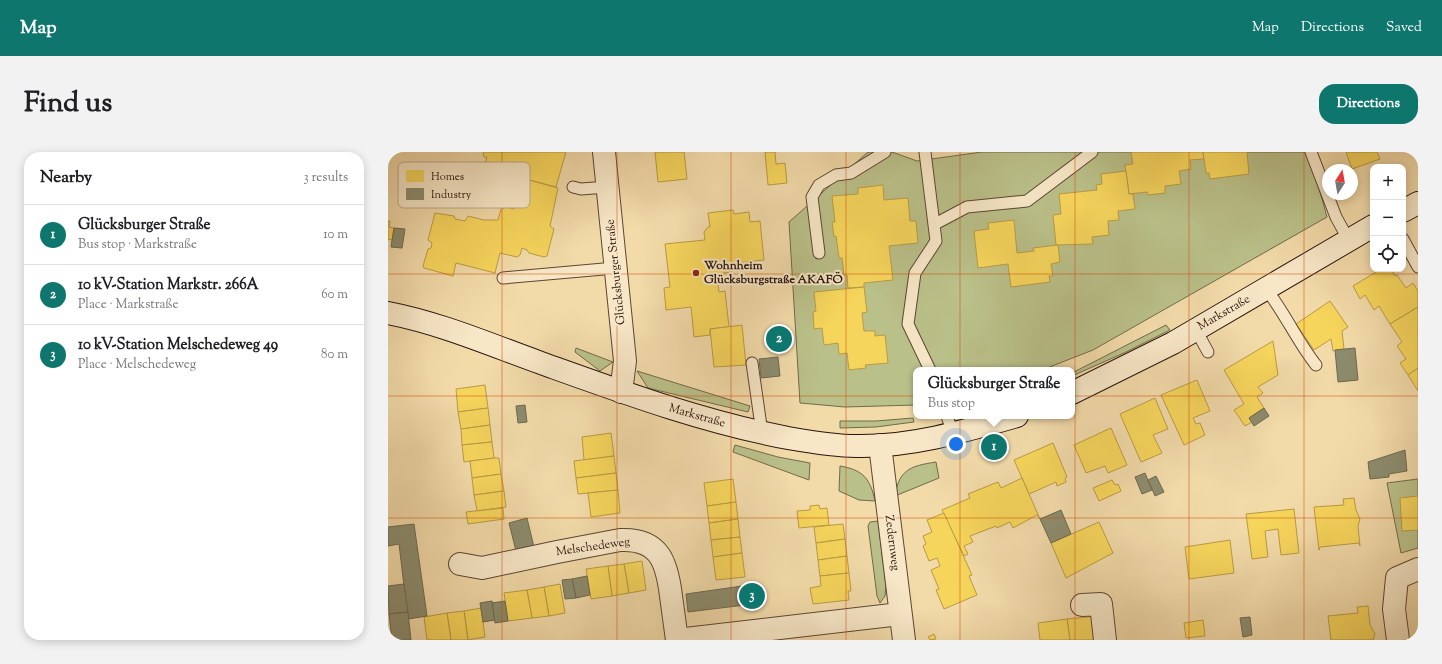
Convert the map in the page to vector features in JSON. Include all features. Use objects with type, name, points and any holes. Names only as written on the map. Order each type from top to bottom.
[{"type":"street","name":"Glücksburger Straße","points":[[604,152],[625,361],[621,392]]},
{"type":"street","points":[[1406,209],[1418,203]]},
{"type":"street","name":"Markstraße","points":[[1075,391],[1196,330],[1348,239],[1370,228]]},
{"type":"street","name":"Markstraße","points":[[388,313],[462,334],[675,410],[762,433],[826,444],[880,446],[950,425],[995,419]]},
{"type":"street","name":"Zedernweg","points":[[880,446],[904,640]]},
{"type":"street","name":"Melschedeweg","points":[[460,564],[482,568],[620,540],[638,541],[653,548],[665,562],[677,640],[900,614]]},
{"type":"street","points":[[1398,640],[1394,608],[1397,578],[1418,569]]},
{"type":"street","points":[[1082,605],[1101,604],[1106,640]]},
{"type":"lane","points":[[819,253],[812,197],[819,185],[836,175],[851,173],[885,152]]},
{"type":"lane","points":[[926,152],[936,224],[936,241],[915,273],[908,324],[929,367]]},
{"type":"lane","points":[[936,224],[967,207],[1027,201],[1092,152]]},
{"type":"lane","points":[[1311,152],[1336,217],[1348,239]]},
{"type":"lane","points":[[573,188],[581,189],[608,187]]},
{"type":"lane","points":[[1406,245],[1418,267]]},
{"type":"lane","points":[[503,278],[615,268]]},
{"type":"lane","points":[[1266,289],[1281,308],[1307,354],[1316,366]]},
{"type":"lane","points":[[1196,330],[1208,352]]},
{"type":"lane","points":[[752,363],[762,433]]},
{"type":"green space","points":[[868,152],[892,152],[917,161],[982,152],[1309,152],[1327,217],[1093,350],[1050,367],[913,367],[913,405],[845,407],[800,403],[789,222]]},
{"type":"green space","points":[[1166,325],[1170,330],[1124,353],[1075,375],[1075,371]]},
{"type":"green space","points":[[576,348],[613,362],[600,371],[575,352]]},
{"type":"green space","points":[[637,371],[750,406],[748,412],[648,388]]},
{"type":"green space","points":[[913,418],[914,422],[876,427],[840,428],[840,421],[876,421]]},
{"type":"green space","points":[[735,445],[778,457],[810,463],[809,480],[733,452]]},
{"type":"green space","points":[[936,462],[939,478],[895,496],[903,474],[913,467]]},
{"type":"green space","points":[[840,466],[854,470],[864,476],[871,486],[875,501],[859,500],[839,491]]},
{"type":"green space","points":[[1418,479],[1418,548],[1401,553],[1387,483]]},
{"type":"green space","points":[[878,521],[886,587],[885,596],[880,603],[877,596],[868,526],[870,522]]},
{"type":"building: Homes","points":[[483,152],[566,152],[556,187],[530,180],[530,162],[486,162],[487,157],[484,157]]},
{"type":"building: Homes","points":[[655,152],[684,152],[687,179],[658,182]]},
{"type":"building: Homes","points":[[765,152],[775,152],[776,164],[785,163],[787,183],[768,185]]},
{"type":"building: Homes","points":[[1131,152],[1203,152],[1204,159],[1190,160],[1191,169],[1179,171],[1181,184],[1165,186],[1165,193],[1148,195],[1147,192],[1129,194],[1125,165],[1133,164]]},
{"type":"building: Homes","points":[[1203,152],[1247,152],[1249,174],[1210,179],[1209,173],[1206,173]]},
{"type":"building: Homes","points":[[1346,152],[1377,152],[1380,159],[1358,167],[1358,164],[1350,164]]},
{"type":"building: Homes","points":[[1126,171],[1129,194],[1133,194],[1135,209],[1118,211],[1119,220],[1108,221],[1109,235],[1092,237],[1093,244],[1056,245],[1053,215],[1061,214],[1059,194],[1097,190],[1096,185],[1102,184],[1101,174]]},
{"type":"building: Homes","points":[[530,180],[558,188],[550,226],[554,229],[547,256],[544,257],[529,253],[527,250],[522,248],[520,255],[517,257],[500,253],[495,273],[456,263],[453,276],[424,268],[423,266],[428,249],[431,248],[432,243],[428,240],[435,213],[454,216],[455,219],[465,221],[468,216],[484,220],[498,220],[501,209],[530,208]]},
{"type":"building: Homes","points":[[883,185],[884,200],[908,198],[910,221],[916,221],[918,243],[889,246],[893,280],[864,283],[864,287],[848,288],[847,275],[844,275],[842,258],[839,258],[836,236],[834,237],[832,222],[835,222],[832,196],[858,194],[858,188]]},
{"type":"building: Homes","name":"Wohnheim Glücksburgstraße AKAFÖ","points":[[733,210],[734,214],[749,212],[750,222],[760,221],[764,260],[737,263],[731,272],[717,274],[719,292],[725,291],[729,327],[710,329],[710,335],[694,337],[691,307],[666,310],[664,288],[670,287],[665,244],[705,240],[704,232],[708,227],[710,227],[708,213]]},
{"type":"building: Homes","points":[[1014,220],[1017,253],[1034,251],[1033,248],[1058,245],[1060,262],[1051,264],[1053,276],[1049,276],[1050,282],[1011,287],[1008,264],[978,268],[974,231],[989,229],[988,223]]},
{"type":"building: Homes","points":[[388,221],[390,221],[389,227],[394,228],[392,240],[388,239]]},
{"type":"building: Homes","points":[[1376,272],[1393,272],[1395,276],[1397,275],[1406,288],[1413,283],[1418,291],[1418,307],[1390,324],[1379,306],[1374,310],[1365,295],[1360,299],[1353,286]]},
{"type":"building: Homes","points":[[864,287],[867,312],[862,313],[864,331],[875,331],[875,336],[885,335],[888,363],[865,365],[866,368],[849,370],[847,353],[839,354],[838,343],[824,345],[822,328],[814,329],[813,312],[816,311],[814,292]]},
{"type":"building: Homes","points":[[1330,301],[1348,327],[1342,331],[1344,349],[1333,351],[1331,339],[1314,350],[1296,324]]},
{"type":"building: Homes","points":[[1418,307],[1418,368],[1408,375],[1400,363],[1406,359],[1397,346],[1402,342],[1390,324]]},
{"type":"building: Homes","points":[[742,325],[746,365],[714,367],[710,329]]},
{"type":"building: Homes","points":[[786,329],[788,348],[771,350],[769,330]]},
{"type":"building: Homes","points":[[1273,341],[1278,375],[1258,387],[1263,393],[1257,397],[1264,408],[1249,418],[1252,422],[1245,426],[1234,410],[1244,404],[1224,370]]},
{"type":"building: Homes","points":[[1418,368],[1418,391],[1408,375]]},
{"type":"building: Homes","points":[[1197,380],[1210,411],[1193,418],[1196,424],[1200,423],[1205,435],[1184,445],[1161,395]]},
{"type":"building: Homes","points":[[485,385],[488,408],[458,412],[456,389]]},
{"type":"building: Homes","points":[[1155,398],[1168,429],[1153,435],[1162,453],[1141,462],[1120,414]]},
{"type":"building: Homes","points":[[488,408],[490,425],[461,429],[458,412]]},
{"type":"building: Homes","points":[[490,425],[492,442],[462,445],[461,429]]},
{"type":"building: Homes","points":[[1111,428],[1127,465],[1108,473],[1105,466],[1086,473],[1074,445]]},
{"type":"building: Homes","points":[[611,433],[614,456],[584,460],[582,437]]},
{"type":"building: Homes","points":[[492,442],[494,458],[464,462],[462,445]]},
{"type":"building: Homes","points":[[1053,443],[1067,477],[1065,478],[1066,482],[1057,486],[1056,482],[1029,494],[1014,460]]},
{"type":"building: Homes","points":[[614,456],[616,473],[576,478],[574,461]]},
{"type":"building: Homes","points":[[499,458],[501,474],[472,478],[470,461]]},
{"type":"building: Homes","points":[[616,473],[618,490],[578,494],[576,478]]},
{"type":"building: Homes","points":[[501,474],[504,491],[474,495],[472,478]]},
{"type":"building: Homes","points":[[1022,478],[1040,519],[1037,515],[1013,528],[1010,522],[997,528],[996,526],[970,536],[973,542],[964,546],[968,554],[964,556],[942,510],[970,498],[968,494],[998,482],[1001,488]]},
{"type":"building: Homes","points":[[733,479],[736,502],[707,506],[704,483]]},
{"type":"building: Homes","points":[[1112,480],[1115,485],[1118,484],[1121,491],[1099,501],[1093,488]]},
{"type":"building: Homes","points":[[618,490],[620,513],[591,517],[588,493]]},
{"type":"building: Homes","points":[[504,491],[506,507],[477,511],[474,495]]},
{"type":"building: Homes","points":[[1418,496],[1418,530],[1402,531],[1400,498]]},
{"type":"building: Homes","points":[[1354,498],[1356,510],[1360,519],[1358,526],[1360,546],[1359,543],[1320,547],[1319,550],[1314,507],[1344,505],[1343,499]]},
{"type":"building: Homes","points":[[736,502],[738,519],[709,523],[707,506]]},
{"type":"building: Homes","points":[[819,505],[820,509],[827,508],[829,525],[799,528],[797,511],[810,510],[810,506]]},
{"type":"building: Homes","points":[[503,508],[504,519],[468,524],[466,512]]},
{"type":"building: Homes","points":[[1294,509],[1299,553],[1281,555],[1278,529],[1265,531],[1268,557],[1252,559],[1246,514]]},
{"type":"building: Homes","points":[[944,513],[972,575],[969,576],[977,595],[944,609],[936,590],[939,589],[931,570],[940,566],[937,558],[929,561],[923,546],[926,544],[923,536],[932,532],[927,520]]},
{"type":"building: Homes","points":[[738,519],[740,537],[711,540],[709,523]]},
{"type":"building: Homes","points":[[1099,522],[1113,553],[1066,578],[1051,543]]},
{"type":"building: Homes","points":[[843,524],[845,539],[816,543],[814,527]]},
{"type":"building: Homes","points":[[740,537],[742,553],[713,557],[711,540]]},
{"type":"building: Homes","points":[[845,539],[847,556],[818,560],[816,543]]},
{"type":"building: Homes","points":[[1230,540],[1234,573],[1189,579],[1185,547]]},
{"type":"building: Homes","points":[[742,553],[745,577],[716,580],[713,557]]},
{"type":"building: Homes","points":[[847,556],[849,573],[820,576],[818,560]]},
{"type":"building: Homes","points":[[642,561],[646,590],[629,593],[624,564]]},
{"type":"building: Homes","points":[[624,564],[629,593],[612,596],[608,566]]},
{"type":"building: Homes","points":[[608,566],[612,596],[591,599],[586,569]]},
{"type":"building: Homes","points":[[849,573],[851,591],[848,591],[849,600],[813,604],[810,588],[821,586],[820,576]]},
{"type":"building: Homes","points":[[560,584],[565,613],[549,616],[544,587]]},
{"type":"building: Homes","points":[[759,584],[763,606],[745,608],[742,586]]},
{"type":"building: Homes","points":[[544,587],[549,616],[532,618],[527,590]]},
{"type":"building: Homes","points":[[527,590],[532,618],[508,621],[504,593]]},
{"type":"building: Homes","points":[[1368,606],[1370,625],[1375,634],[1373,640],[1331,640],[1328,616],[1358,613],[1357,607]]},
{"type":"building: Homes","points":[[481,608],[485,637],[468,640],[464,611]]},
{"type":"building: Homes","points":[[464,611],[468,640],[451,640],[447,613]]},
{"type":"building: Homes","points":[[447,613],[451,640],[427,640],[424,617]]},
{"type":"building: Homes","points":[[1097,616],[1099,640],[1070,640],[1067,619]]},
{"type":"building: Homes","points":[[1067,619],[1070,640],[1040,640],[1038,623]]},
{"type":"building: Homes","points":[[1203,620],[1205,636],[1186,638],[1184,623]]},
{"type":"building: Homes","points":[[934,634],[936,639],[930,640],[928,637]]},
{"type":"building: Industry","points":[[394,228],[405,229],[402,248],[391,247]]},
{"type":"building: Industry","points":[[1355,348],[1358,380],[1338,382],[1335,350]]},
{"type":"building: Industry","points":[[778,357],[780,376],[761,378],[759,359]]},
{"type":"building: Industry","points":[[525,405],[527,422],[518,423],[516,406]]},
{"type":"building: Industry","points":[[1264,408],[1269,416],[1254,426],[1249,418]]},
{"type":"building: Industry","points":[[1405,450],[1407,471],[1389,474],[1389,477],[1370,479],[1368,462]]},
{"type":"building: Industry","points":[[1145,473],[1152,490],[1142,494],[1135,477]]},
{"type":"building: Industry","points":[[1156,476],[1164,492],[1155,496],[1148,480]]},
{"type":"building: Industry","points":[[1061,510],[1071,534],[1051,543],[1040,519]]},
{"type":"building: Industry","points":[[527,518],[534,547],[516,551],[509,523]]},
{"type":"building: Industry","points":[[414,524],[427,616],[408,619],[399,544],[388,546],[388,527]]},
{"type":"building: Industry","points":[[587,576],[590,595],[576,598],[572,579]]},
{"type":"building: Industry","points":[[572,579],[576,598],[565,599],[562,580]]},
{"type":"building: Industry","points":[[404,584],[408,612],[389,614],[388,586]]},
{"type":"building: Industry","points":[[742,586],[745,605],[688,612],[686,594]]},
{"type":"building: Industry","points":[[492,601],[495,620],[483,622],[480,603]]},
{"type":"building: Industry","points":[[505,601],[508,621],[495,623],[492,603]]},
{"type":"building: Industry","points":[[408,612],[411,640],[392,640],[389,614]]},
{"type":"building: Industry","points":[[1250,617],[1252,635],[1243,637],[1240,618]]},
{"type":"place","name":"Wohnheim Glücksburgstraße AKAFÖ","points":[[696,273]]},
{"type":"place","name":"10 kV-Station Markstr. 266A","points":[[779,339]]},
{"type":"place","name":"Glücksburger Straße","points":[[994,447]]},
{"type":"place","name":"10 kV-Station Melschedeweg 49","points":[[752,596]]}]
